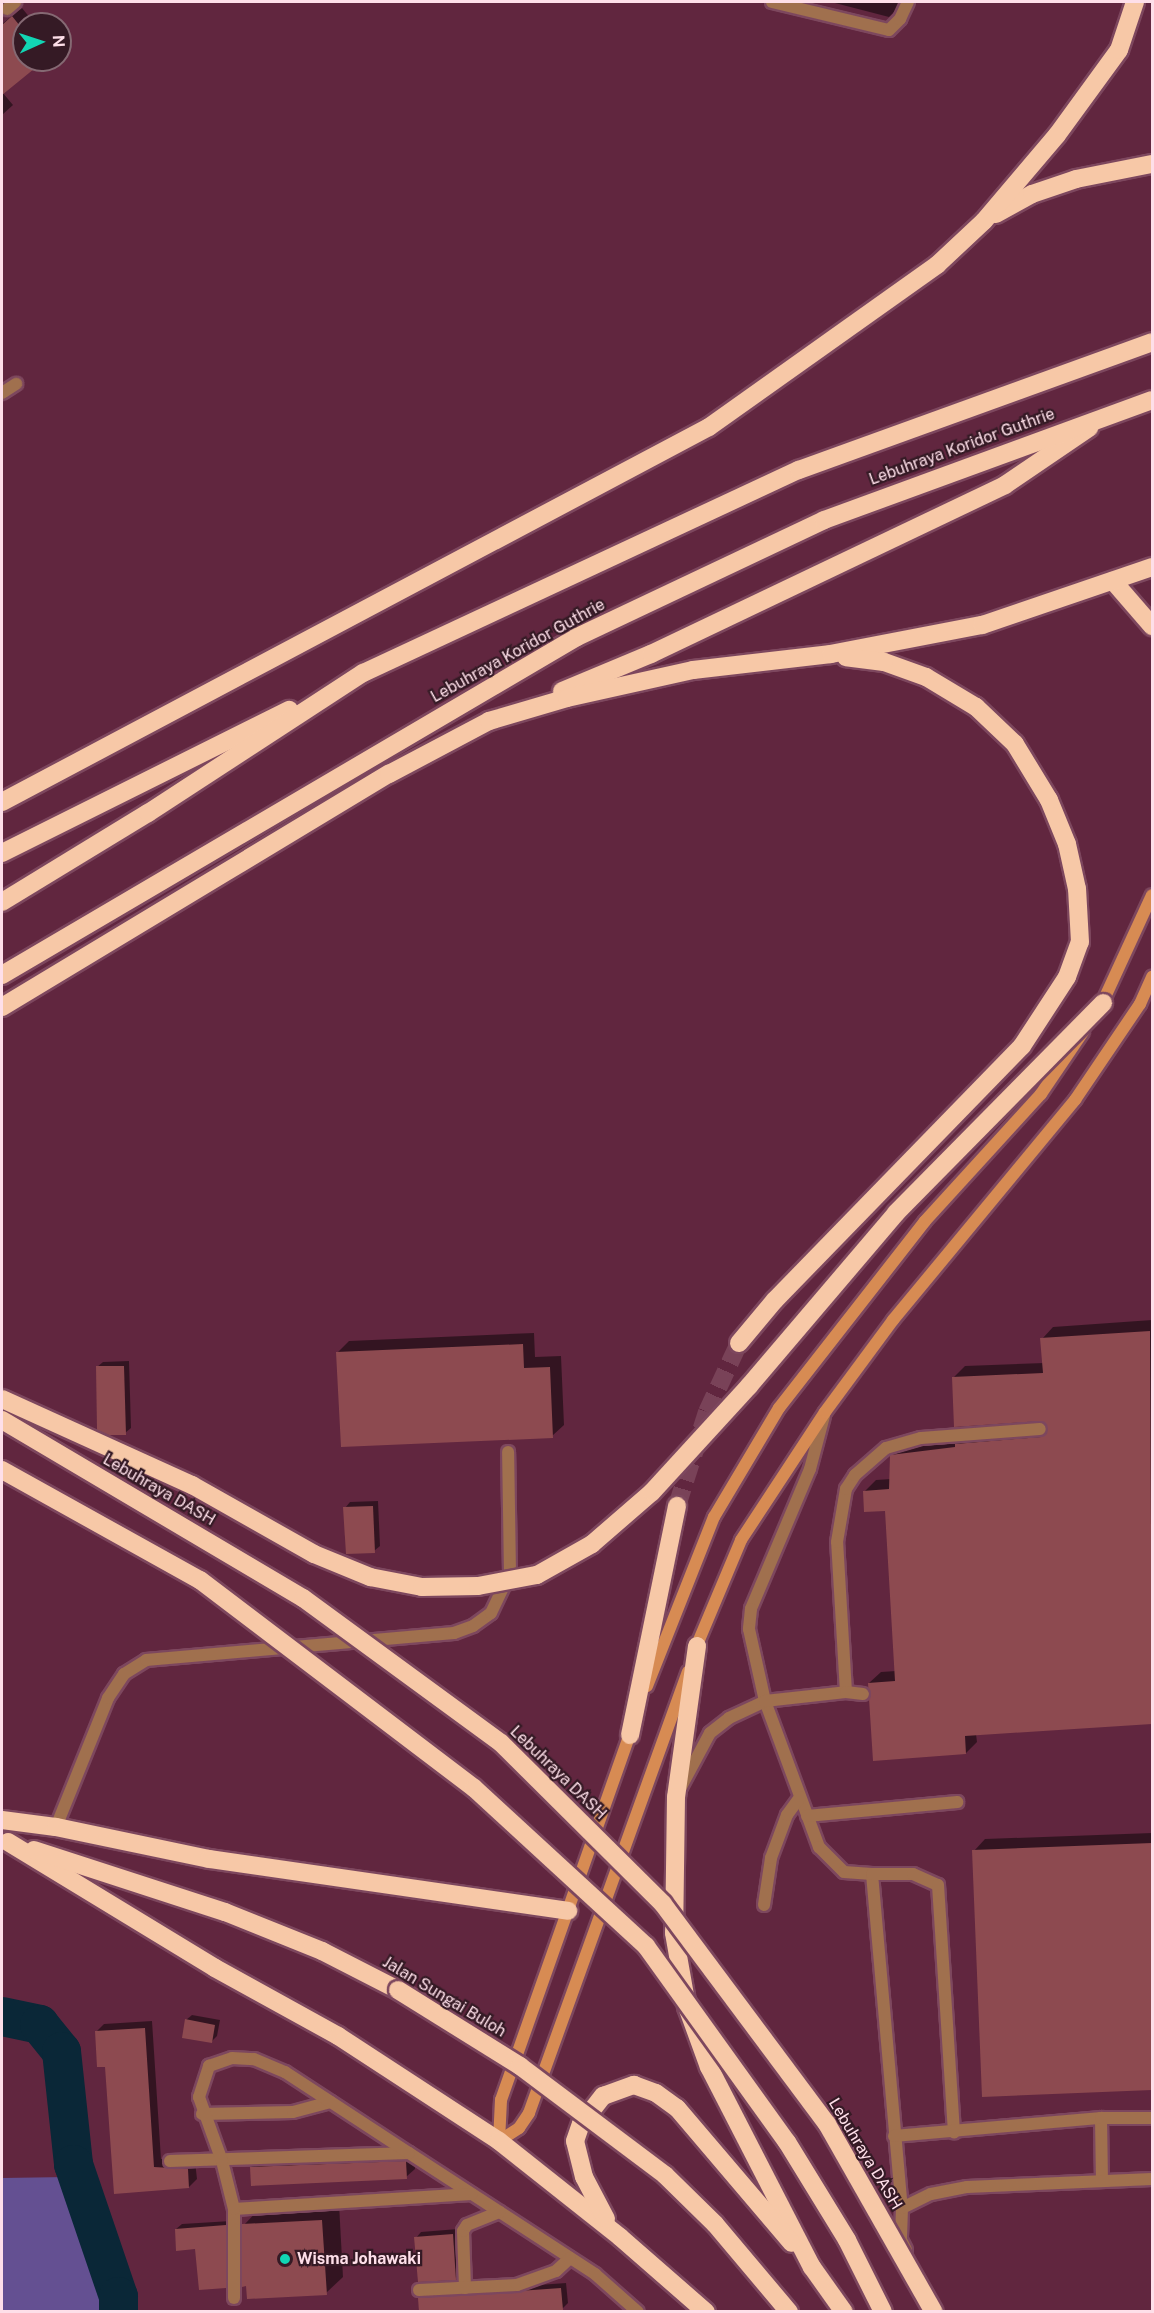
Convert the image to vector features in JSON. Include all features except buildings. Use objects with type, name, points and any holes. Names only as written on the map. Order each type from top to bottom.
[{"type":"highway","points":[[2,802],[710,427],[937,265],[984,221],[1057,135],[1119,50],[1136,2]]},
{"type":"highway","points":[[984,221],[1032,194],[1076,178],[1152,164]]},
{"type":"highway","points":[[2,853],[363,673],[799,470],[1152,342]]},
{"type":"highway","name":"Lebuhraya Koridor Guthrie","points":[[2,975],[577,637],[824,520],[1113,412],[1152,400]]},
{"type":"highway","points":[[2,1007],[389,774],[489,722],[651,654],[1005,485],[1113,412]]},
{"type":"highway","points":[[489,722],[567,698],[693,670],[831,654],[982,625],[1152,567]]},
{"type":"highway","points":[[1113,581],[1152,626]]},
{"type":"highway","points":[[739,1344],[775,1300],[1022,1046],[1067,976],[1080,942],[1077,889],[1067,843],[1048,800],[1015,744],[976,707],[926,677],[884,662],[831,654]]},
{"type":"highway","points":[[2,902],[148,813],[363,673]]},
{"type":"highway","points":[[2,1399],[192,1485],[314,1554],[370,1577],[422,1587],[478,1586],[537,1575],[592,1544],[652,1492],[749,1386],[896,1213],[1103,1003]]},
{"type":"highway","name":"Lebuhraya DASH","points":[[2,1420],[303,1598],[501,1743],[663,1904],[827,2124],[934,2312]]},
{"type":"highway","points":[[2,1470],[200,1580],[474,1788],[646,1946],[787,2142],[847,2240],[883,2312]]},
{"type":"highway","points":[[630,1735],[677,1506]]},
{"type":"highway","points":[[697,1646],[676,1797],[674,1933],[687,2007],[709,2067],[812,2267]]},
{"type":"highway","points":[[2,1820],[56,1827],[208,1859],[568,1911]]},
{"type":"highway","points":[[5,1842],[215,1968],[338,2036],[499,2141],[620,2237],[706,2312]]},
{"type":"highway","name":"Jalan Sungai Buloh","points":[[5,1842],[225,1912],[322,1952],[398,1990],[520,2066],[665,2175],[715,2224],[789,2312]]},
{"type":"highway","points":[[620,2237],[597,2209],[575,2141],[581,2124],[603,2096],[634,2085],[656,2094],[677,2108],[812,2267],[844,2312]]},
{"type":"main road","points":[[499,2141],[501,2100],[630,1735],[714,1517],[779,1408],[925,1221],[1041,1094],[1103,1003],[1152,895]]},
{"type":"main road","points":[[499,2141],[519,2128],[529,2113],[697,1646],[741,1540],[825,1412],[893,1320],[1075,1100],[1140,1004],[1152,977]]},
{"type":"street","points":[[772,2],[889,30],[900,19],[908,2]]},
{"type":"street","points":[[2,393],[16,384]]},
{"type":"street","points":[[825,1412],[810,1469],[751,1609],[749,1629],[765,1701],[819,1848],[829,1861],[844,1872],[913,1874],[938,1885],[954,2132]]},
{"type":"street","points":[[846,1692],[837,1542],[843,1497],[855,1475],[886,1448],[921,1438],[1040,1429]]},
{"type":"street","points":[[56,1827],[108,1698],[124,1674],[146,1660],[454,1634],[473,1626],[491,1613],[510,1573],[508,1452]]},
{"type":"street","points":[[676,1797],[710,1733],[729,1718],[765,1701],[846,1692],[863,1694]]},
{"type":"street","points":[[764,1905],[771,1858],[787,1815],[800,1797]]},
{"type":"street","points":[[807,1816],[957,1802]]},
{"type":"street","points":[[872,1874],[902,2208],[901,2240],[934,2312]]},
{"type":"street","points":[[234,2298],[234,2209],[222,2161],[202,2114],[199,2097],[202,2080],[209,2066],[232,2058],[254,2060],[285,2072],[595,2274],[638,2312]]},
{"type":"street","points":[[202,2114],[293,2112],[331,2102]]},
{"type":"street","points":[[894,2136],[1101,2118],[1152,2118]]},
{"type":"street","points":[[1101,2118],[1102,2179]]},
{"type":"street","points":[[170,2161],[409,2153]]},
{"type":"street","points":[[902,2208],[931,2194],[967,2187],[1102,2179],[1152,2179]]},
{"type":"street","points":[[234,2209],[472,2194]]},
{"type":"street","points":[[465,2288],[463,2231],[467,2225],[499,2211]]},
{"type":"street","points":[[419,2290],[517,2285],[556,2271],[570,2258]]},
{"type":"shaded area","points":[[68,2177],[106,2311],[2,2311],[2,2178]]},
{"type":"waterway","points":[[2,2016],[39,2024],[61,2051],[73,2164],[118,2296],[118,2312]]},
{"type":"tunnel","points":[[677,1506],[707,1412],[739,1343]]},
{"type":"place","name":"Wisma Johawaki","points":[[285,2259]]}]
